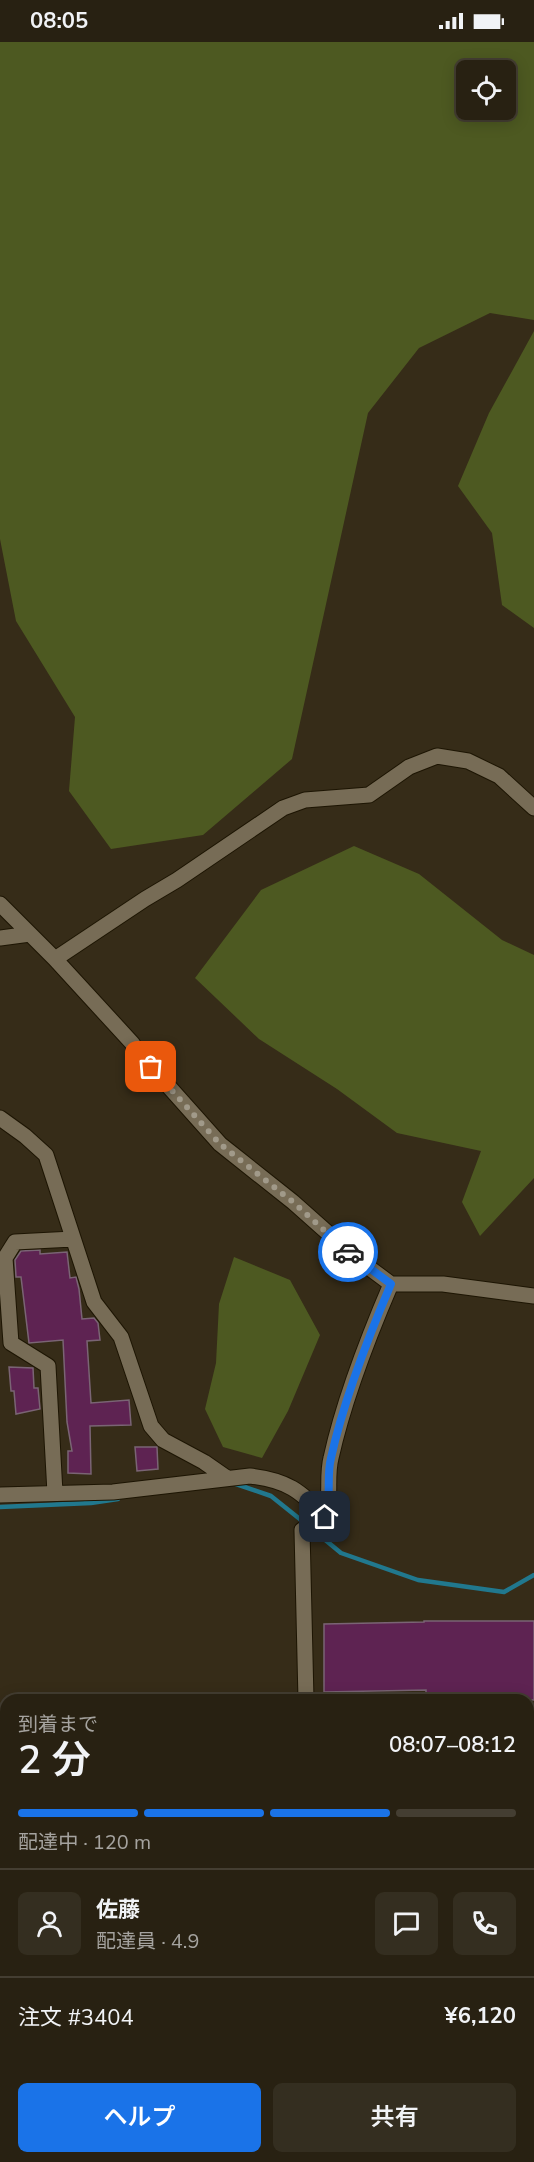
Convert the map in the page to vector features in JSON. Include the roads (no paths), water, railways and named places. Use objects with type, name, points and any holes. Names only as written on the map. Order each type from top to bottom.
[{"type":"street","points":[[55,959],[283,808],[305,800],[369,795],[409,767],[437,756],[468,762],[499,776],[534,808]]},
{"type":"street","points":[[0,904],[55,959],[220,1144],[293,1202],[356,1258],[391,1284],[443,1284],[534,1296]]},
{"type":"street","points":[[0,938],[30,934]]},
{"type":"street","points":[[0,1118],[46,1155],[94,1302],[121,1336],[151,1426],[163,1440],[204,1462],[227,1478]]},
{"type":"street","points":[[55,1493],[48,1366],[11,1343],[5,1258],[15,1242],[73,1239]]},
{"type":"street","points":[[325,1517],[330,1460],[360,1362],[391,1284]]},
{"type":"street","points":[[0,1495],[113,1492],[250,1476],[272,1478],[304,1493],[325,1517]]},
{"type":"street","points":[[306,1694],[302,1530],[325,1517]]},
{"type":"waterway","points":[[233,1483],[271,1496],[306,1524]]},
{"type":"waterway","points":[[0,1507],[91,1503],[118,1499]]},
{"type":"waterway","points":[[312,1529],[341,1553],[418,1580],[504,1592],[534,1575]]}]
